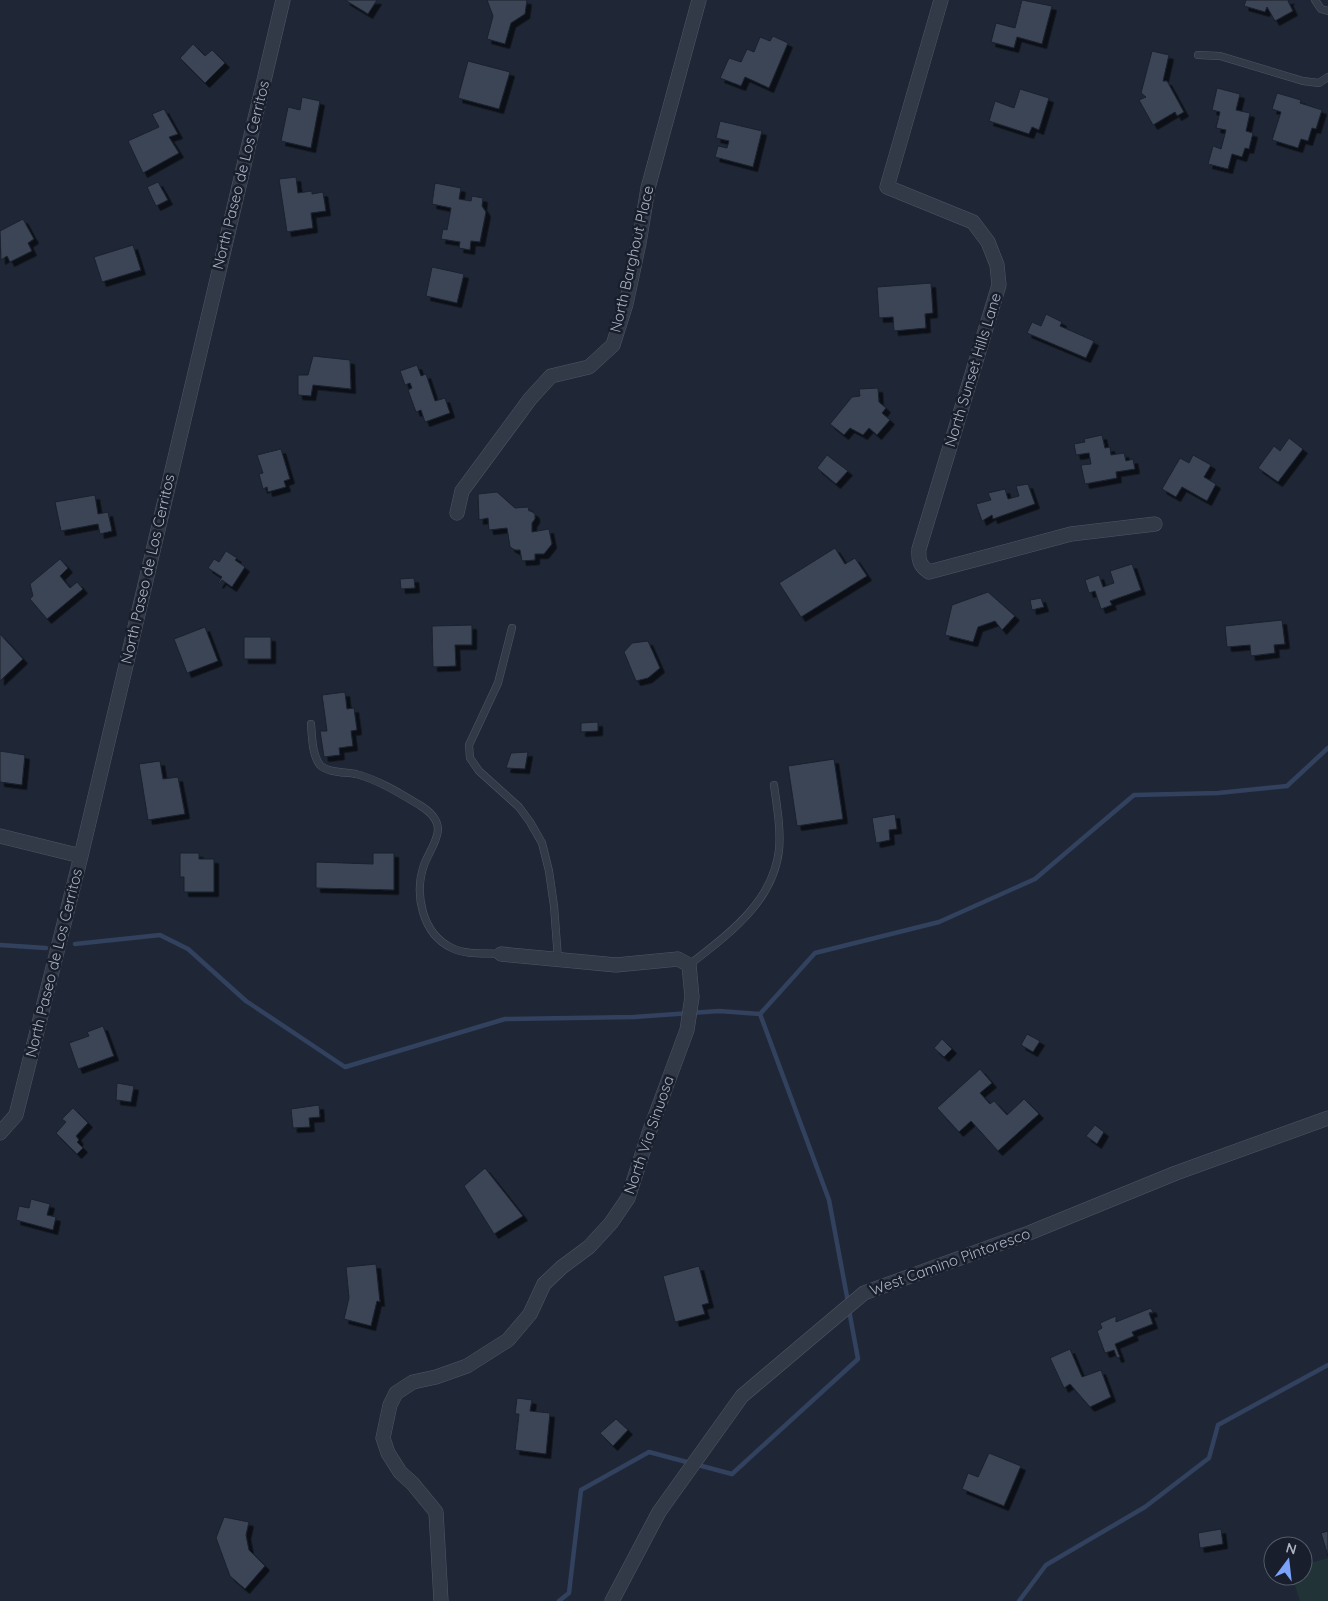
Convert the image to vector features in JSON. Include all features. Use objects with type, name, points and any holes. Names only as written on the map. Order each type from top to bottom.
[{"type":"street","name":"North Paseo de Los Cerritos","points":[[0,1133],[16,1115],[81,856],[283,0]]},
{"type":"street","name":"North Barghout Place","points":[[457,513],[462,491],[530,399],[551,376],[589,367],[613,345],[628,295],[648,188],[699,0]]},
{"type":"street","name":"North Sunset Hills Lane","points":[[941,0],[887,187],[973,222],[988,242],[997,265],[999,285],[921,543],[918,556],[919,562],[922,568],[929,572],[1071,534],[1155,524]]},
{"type":"street","points":[[0,836],[81,856]]},
{"type":"street","points":[[501,954],[616,965],[678,959],[689,965]]},
{"type":"street","name":"North Via Sinuosa","points":[[441,1601],[436,1512],[413,1484],[400,1472],[388,1453],[383,1438],[390,1405],[396,1393],[413,1382],[436,1377],[466,1366],[508,1340],[530,1314],[544,1284],[562,1267],[589,1247],[611,1223],[624,1204],[628,1198],[650,1130],[687,1030],[692,997],[689,965]]},
{"type":"street","name":"West Camino Pintoresco","points":[[612,1601],[659,1512],[742,1396],[864,1294],[1029,1234],[1176,1173],[1328,1118]]},
{"type":"lane","points":[[1315,0],[1321,10],[1328,11]]},
{"type":"lane","points":[[1198,55],[1220,56],[1303,81],[1319,83],[1328,77]]},
{"type":"lane","points":[[512,628],[498,683],[469,745],[470,758],[479,771],[519,807],[542,843],[549,871],[554,906],[558,959]]},
{"type":"lane","points":[[311,724],[316,755],[319,764],[325,769],[370,778],[423,808],[436,822],[438,830],[424,866],[419,888],[420,905],[424,919],[431,929],[445,944],[452,948],[468,952],[501,954]]},
{"type":"lane","points":[[689,965],[744,920],[766,888],[779,852],[774,785]]},
{"type":"shaded area","points":[[1328,1558],[1328,1601],[1300,1601],[1295,1586],[1313,1586],[1313,1562]]},
{"type":"building","points":[[345,0],[377,0],[368,14]]},
{"type":"building","points":[[487,0],[527,0],[525,14],[511,23],[505,44],[487,39],[493,16]]},
{"type":"building","points":[[1022,0],[1052,6],[1042,44],[1017,37],[1014,48],[991,42],[996,23],[1015,28]]},
{"type":"building","points":[[1246,0],[1290,0],[1288,1],[1293,11],[1275,21],[1267,7],[1265,12],[1244,6]]},
{"type":"building","points":[[773,36],[788,43],[769,88],[745,77],[741,86],[720,78],[729,58],[741,62],[747,49],[754,52],[760,37],[770,41]]},
{"type":"building","points":[[193,44],[205,56],[212,50],[225,63],[205,83],[180,58]]},
{"type":"building","points":[[1152,51],[1169,55],[1163,81],[1167,81],[1184,112],[1177,116],[1175,112],[1153,125],[1139,100],[1146,97],[1141,93]]},
{"type":"building","points":[[468,61],[510,72],[499,109],[458,98]]},
{"type":"building","points":[[1217,88],[1240,94],[1236,110],[1250,113],[1246,131],[1253,133],[1249,149],[1245,148],[1242,157],[1232,154],[1228,169],[1208,164],[1213,146],[1221,149],[1226,130],[1216,128],[1220,112],[1212,110]]},
{"type":"building","points":[[1020,89],[1049,98],[1039,130],[1032,127],[1029,134],[989,121],[995,101],[1014,108]]},
{"type":"building","points":[[1277,93],[1301,100],[1300,103],[1322,110],[1316,129],[1312,128],[1308,141],[1301,139],[1298,148],[1272,140],[1281,112],[1272,109]]},
{"type":"building","points":[[302,97],[320,101],[311,148],[281,141],[288,107],[300,110]]},
{"type":"building","points":[[164,109],[178,134],[169,137],[179,153],[143,173],[128,141],[159,127],[152,114]]},
{"type":"building","points":[[720,121],[762,131],[753,167],[715,157],[718,146],[727,148],[729,141],[716,138]]},
{"type":"building","points":[[296,177],[298,193],[312,191],[312,194],[323,192],[326,211],[311,213],[313,228],[287,232],[279,179]]},
{"type":"building","points":[[158,182],[168,200],[156,206],[147,187]]},
{"type":"building","points":[[435,183],[461,188],[459,199],[471,201],[472,196],[483,198],[482,206],[486,212],[480,242],[471,241],[470,250],[459,248],[460,242],[441,239],[443,229],[447,230],[451,208],[432,204]]},
{"type":"building","points":[[23,219],[34,239],[28,243],[32,251],[10,262],[7,256],[1,260],[0,231]]},
{"type":"building","points":[[133,245],[141,270],[102,282],[94,257]]},
{"type":"building","points":[[432,267],[464,274],[457,303],[426,296]]},
{"type":"building","points":[[931,283],[933,313],[925,314],[926,328],[894,331],[893,317],[879,318],[877,287]]},
{"type":"building","points":[[1046,314],[1062,322],[1060,326],[1094,341],[1086,358],[1027,333],[1032,322],[1041,326]]},
{"type":"building","points":[[313,356],[350,360],[351,389],[313,385],[311,396],[298,395],[298,375],[308,375]]},
{"type":"building","points":[[417,365],[421,376],[426,374],[435,401],[445,398],[450,413],[425,422],[421,410],[416,412],[408,390],[412,388],[410,383],[405,385],[400,371]]},
{"type":"building","points":[[878,388],[879,402],[886,408],[882,413],[890,420],[877,435],[869,428],[863,435],[850,428],[844,435],[830,424],[852,397],[860,396],[859,389]]},
{"type":"building","points":[[1102,435],[1105,448],[1110,447],[1111,455],[1124,453],[1126,461],[1133,459],[1135,469],[1116,472],[1117,478],[1085,484],[1081,465],[1091,464],[1089,453],[1076,455],[1074,444],[1085,442],[1084,439]]},
{"type":"building","points":[[1289,438],[1303,449],[1278,482],[1258,468],[1274,446],[1280,451]]},
{"type":"building","points":[[281,449],[290,479],[284,481],[286,487],[268,492],[267,487],[263,489],[259,474],[263,473],[257,455]]},
{"type":"building","points":[[827,455],[848,471],[836,484],[817,468]]},
{"type":"building","points":[[1193,455],[1211,465],[1204,477],[1216,484],[1207,501],[1182,487],[1176,497],[1162,489],[1180,458],[1189,463]]},
{"type":"building","points":[[1028,484],[1035,504],[993,519],[992,515],[982,521],[976,504],[991,500],[988,493],[1005,489],[1008,499],[1019,496],[1016,486]]},
{"type":"building","points":[[497,492],[515,508],[528,507],[529,511],[535,514],[532,532],[549,529],[552,544],[544,554],[535,554],[535,560],[522,561],[520,550],[510,547],[507,528],[489,530],[488,518],[479,520],[478,494]]},
{"type":"building","points":[[95,495],[98,514],[108,512],[112,531],[100,534],[98,524],[61,531],[55,502]]},
{"type":"building","points":[[835,548],[845,564],[855,558],[867,576],[801,617],[779,583]]},
{"type":"building","points":[[226,551],[237,558],[235,560],[245,567],[232,587],[222,580],[219,584],[222,577],[208,568],[214,559],[219,562]]},
{"type":"building","points":[[60,559],[68,568],[60,576],[70,588],[77,582],[83,589],[47,619],[30,599],[33,596],[30,584]]},
{"type":"building","points":[[1132,564],[1141,590],[1110,601],[1112,605],[1101,609],[1095,591],[1089,593],[1085,580],[1099,575],[1103,587],[1114,583],[1110,571]]},
{"type":"building","points":[[414,578],[415,588],[401,589],[400,579]]},
{"type":"building","points":[[988,592],[1015,616],[1002,630],[995,621],[978,627],[973,642],[945,635],[952,605]]},
{"type":"building","points":[[1041,598],[1044,607],[1032,610],[1030,600]]},
{"type":"building","points":[[1282,620],[1285,644],[1274,645],[1275,653],[1251,656],[1250,645],[1227,647],[1225,626]]},
{"type":"building","points":[[472,625],[472,645],[455,645],[456,666],[433,667],[432,626]]},
{"type":"building","points":[[205,627],[218,661],[187,673],[174,639]]},
{"type":"building","points":[[0,634],[23,659],[0,681]]},
{"type":"building","points":[[244,637],[271,637],[271,659],[244,659]]},
{"type":"building","points":[[648,641],[660,668],[648,678],[636,681],[624,652],[632,643]]},
{"type":"building","points":[[345,692],[347,709],[354,708],[357,730],[351,731],[353,746],[339,748],[340,755],[324,757],[320,731],[327,731],[322,695]]},
{"type":"building","points":[[598,722],[598,731],[581,732],[581,723]]},
{"type":"building","points":[[0,751],[25,755],[22,785],[0,782]]},
{"type":"building","points":[[528,752],[525,769],[506,768],[511,753]]},
{"type":"building","points":[[834,759],[843,819],[797,826],[788,766]]},
{"type":"building","points":[[160,761],[163,779],[178,777],[185,814],[148,820],[139,764]]},
{"type":"building","points":[[895,814],[897,829],[889,830],[890,840],[876,843],[872,818]]},
{"type":"building","points":[[180,853],[199,853],[199,859],[214,859],[214,892],[184,892],[184,877],[180,877]]},
{"type":"building","points":[[373,853],[394,853],[394,890],[316,888],[316,862],[373,864]]},
{"type":"building","points":[[103,1026],[114,1056],[78,1069],[69,1043],[89,1036],[87,1032]]},
{"type":"building","points":[[1027,1034],[1040,1041],[1033,1052],[1021,1045]]},
{"type":"building","points":[[942,1039],[952,1049],[944,1057],[934,1048]]},
{"type":"building","points":[[980,1069],[992,1083],[980,1093],[990,1104],[994,1101],[1007,1115],[1024,1099],[1039,1114],[998,1151],[971,1121],[959,1132],[937,1108]]},
{"type":"building","points":[[117,1083],[134,1086],[131,1102],[116,1100]]},
{"type":"building","points":[[319,1105],[320,1117],[309,1118],[310,1127],[293,1128],[291,1109]]},
{"type":"building","points":[[73,1108],[88,1123],[76,1136],[79,1140],[77,1142],[83,1148],[77,1154],[56,1133],[66,1122],[62,1119]]},
{"type":"building","points":[[1095,1125],[1104,1132],[1097,1144],[1086,1136]]},
{"type":"building","points":[[485,1168],[523,1216],[494,1234],[464,1186]]},
{"type":"building","points":[[31,1199],[50,1204],[47,1215],[56,1217],[53,1230],[16,1220],[19,1206],[29,1208]]},
{"type":"building","points":[[376,1264],[380,1302],[377,1301],[371,1326],[344,1319],[349,1298],[346,1267]]},
{"type":"building","points":[[699,1266],[709,1303],[702,1305],[705,1314],[675,1322],[663,1276]]},
{"type":"building","points":[[1151,1308],[1153,1312],[1149,1313],[1153,1324],[1132,1332],[1134,1336],[1115,1344],[1120,1357],[1117,1358],[1114,1350],[1105,1353],[1097,1331],[1102,1328],[1100,1323],[1116,1316],[1116,1322]]},
{"type":"building","points":[[1070,1349],[1082,1377],[1101,1370],[1111,1397],[1090,1407],[1070,1384],[1064,1388],[1050,1358]]},
{"type":"building","points":[[517,1398],[532,1400],[530,1411],[550,1413],[546,1454],[515,1450],[519,1414],[515,1414]]},
{"type":"building","points":[[616,1419],[628,1430],[613,1446],[600,1433]]},
{"type":"building","points":[[989,1453],[1021,1466],[1004,1506],[962,1489],[968,1473],[978,1477]]},
{"type":"building","points":[[224,1517],[249,1522],[246,1535],[249,1550],[265,1566],[245,1589],[230,1576],[216,1538]]},
{"type":"building","points":[[1221,1529],[1223,1544],[1200,1548],[1198,1533]]},
{"type":"building","points":[[1328,1531],[1328,1556],[1321,1533]]},
{"type":"waterway","points":[[75,944],[160,935],[188,949],[246,1001],[345,1067],[505,1019],[634,1017],[719,1011],[760,1014],[815,953],[939,922],[1035,879],[1134,795],[1218,793],[1287,786],[1328,748]]},
{"type":"waterway","points":[[0,945],[46,948]]},
{"type":"waterway","points":[[760,1014],[829,1200],[848,1302]]},
{"type":"waterway","points":[[559,1601],[569,1593],[581,1490],[649,1452],[732,1474],[858,1359],[849,1310]]},
{"type":"waterway","points":[[1019,1601],[1046,1565],[1145,1507],[1209,1458],[1218,1425],[1328,1365]]}]
